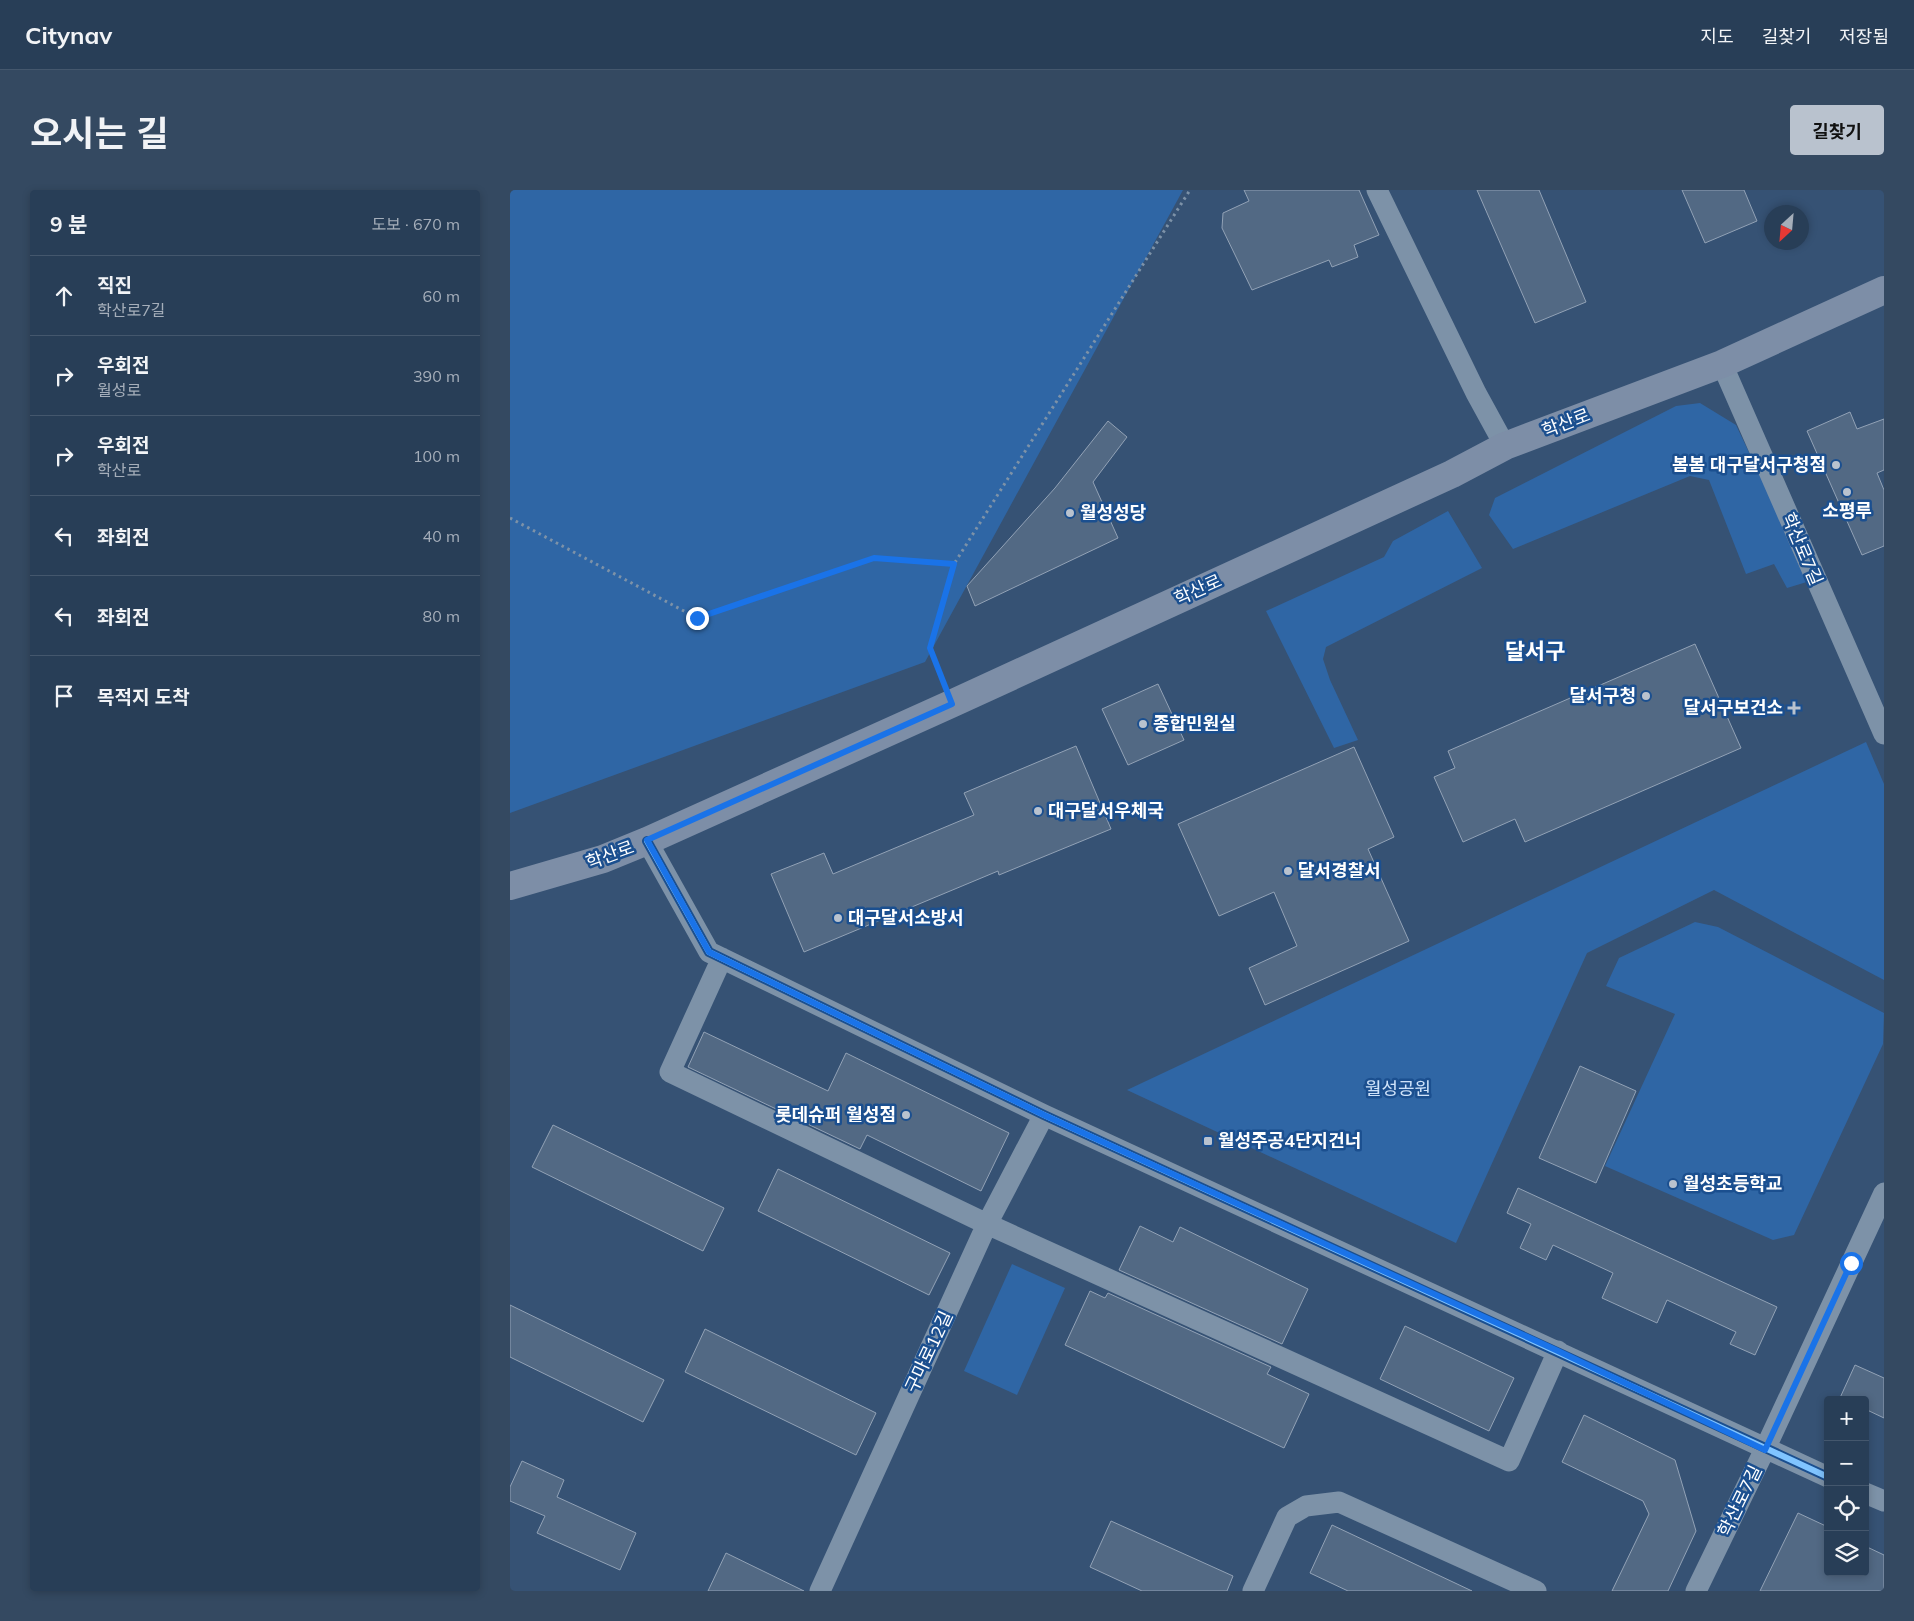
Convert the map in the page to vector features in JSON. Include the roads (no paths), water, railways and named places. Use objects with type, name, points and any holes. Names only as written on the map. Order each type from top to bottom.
[{"type":"main road","name":"학산로","points":[[510,886],[603,859],[647,840],[952,704],[1452,474],[1505,446],[1722,364],[1884,290]]},
{"type":"street","points":[[1376,190],[1476,392],[1505,446]]},
{"type":"street","name":"학산로7길","points":[[1722,364],[1884,734]]},
{"type":"street","points":[[647,840],[709,952],[1044,1115],[1558,1351],[1765,1450],[1824,1475]]},
{"type":"street","points":[[722,958],[670,1072],[987,1224],[1509,1461],[1558,1351]]},
{"type":"street","name":"구마로12길","points":[[820,1591],[987,1224],[1044,1115]]},
{"type":"street","name":"학산로7길","points":[[1696,1591],[1765,1450],[1884,1193]]},
{"type":"street","points":[[1869,1495],[1884,1501]]},
{"type":"street","points":[[1254,1591],[1287,1517],[1306,1506],[1339,1502],[1536,1591]]},
{"type":"place","name":"봄봄 대구달서구청점","points":[[1836,465]]},
{"type":"place","name":"소평루","points":[[1847,492]]},
{"type":"place","name":"월성성당","points":[[1070,513]]},
{"type":"place","name":"달서구청","points":[[1646,696]]},
{"type":"place","name":"달서구보건소","points":[[1794,708]]},
{"type":"place","name":"종합민원실","points":[[1143,724]]},
{"type":"place","name":"대구달서우체국","points":[[1038,811]]},
{"type":"place","name":"달서경찰서","points":[[1288,871]]},
{"type":"place","name":"대구달서소방서","points":[[838,918]]},
{"type":"place","name":"롯데슈퍼 월성점","points":[[906,1115]]},
{"type":"place","name":"월성주공4단지건너","points":[[1208,1141]]},
{"type":"place","name":"월성초등학교","points":[[1673,1184]]},
{"type":"district","name":"달서구","points":[[1535,651]]},
{"type":"park label","name":"월성공원","points":[[1398,1089]]}]
